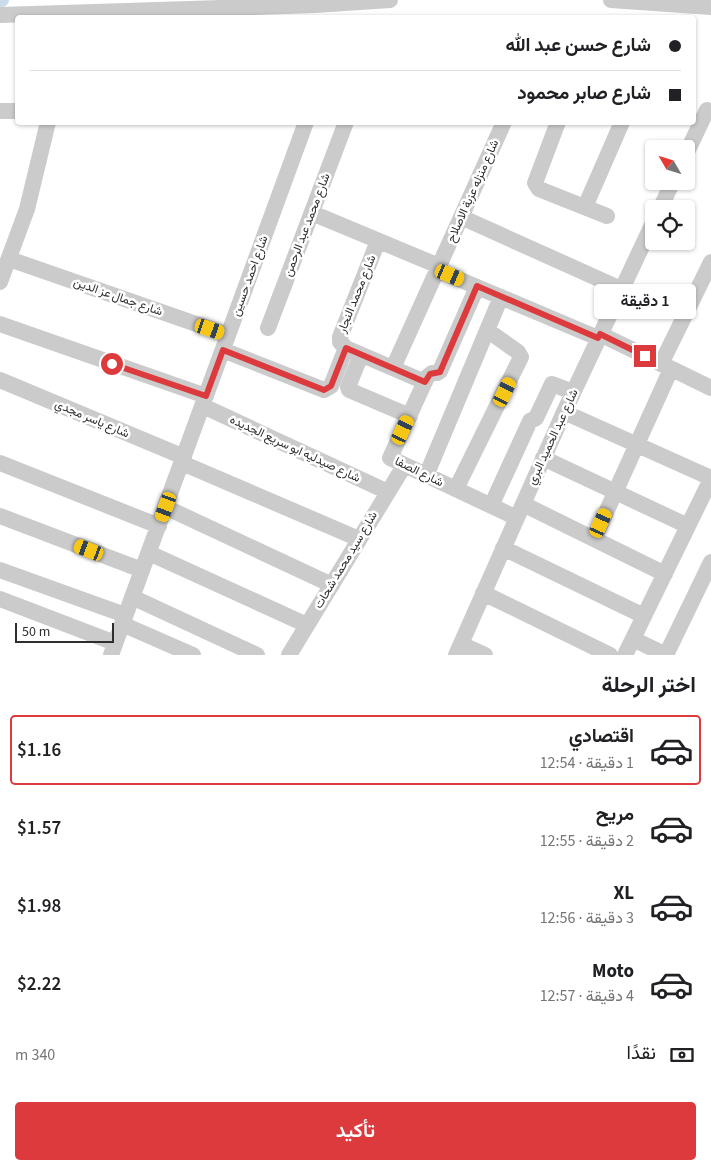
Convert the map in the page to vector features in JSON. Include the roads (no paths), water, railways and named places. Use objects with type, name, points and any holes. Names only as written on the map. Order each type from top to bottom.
[{"type":"street","points":[[0,15],[28,7],[52,6],[315,5],[390,0]]},
{"type":"street","points":[[611,0],[711,7]]},
{"type":"street","points":[[692,140],[704,110]]},
{"type":"street","points":[[0,111],[15,111]]},
{"type":"street","points":[[0,282],[6,257],[27,209],[47,125]]},
{"type":"street","name":"شارع احمد حسين","points":[[113,649],[305,125]]},
{"type":"street","name":"شارع محمد عبد الرحمن","points":[[268,328],[345,125]]},
{"type":"street","name":"شارع منزله عزبة الاصلاح","points":[[393,368],[503,125]]},
{"type":"street","points":[[557,125],[535,185],[539,189],[608,216]]},
{"type":"street","points":[[585,207],[621,125]]},
{"type":"street","points":[[312,214],[378,241],[501,297],[599,336],[711,388]]},
{"type":"street","points":[[461,217],[621,289]]},
{"type":"street","name":"شارع عبد الحميد البري","points":[[458,649],[564,412],[645,240]]},
{"type":"street","name":"شارع محمد النجار","points":[[378,241],[340,337],[341,345],[425,382]]},
{"type":"street","name":"شارع جمال عز الدين","points":[[6,257],[226,343],[324,390],[331,386],[346,348]]},
{"type":"street","points":[[594,539],[636,444],[666,366],[711,262]]},
{"type":"street","name":"شارع الصفا","points":[[477,286],[440,372],[430,374],[425,382],[390,458],[491,506],[520,511],[594,539],[665,574]]},
{"type":"street","points":[[426,476],[501,297]]},
{"type":"street","name":"شارع صيدليه ابو سريع الجديده","points":[[0,324],[204,401],[388,492]]},
{"type":"street","points":[[456,489],[521,357],[518,352],[487,330]]},
{"type":"street","points":[[361,355],[348,387],[349,390],[410,416]]},
{"type":"street","name":"شارع ياسر مجدي","points":[[0,380],[359,539]]},
{"type":"street","points":[[491,506],[530,420],[536,417],[552,384],[574,392]]},
{"type":"street","points":[[564,412],[711,479],[625,655]]},
{"type":"street","points":[[543,458],[688,526]]},
{"type":"street","points":[[0,463],[159,526]]},
{"type":"street","name":"شارع سيد محمد شحات","points":[[289,655],[404,466]]},
{"type":"street","points":[[166,507],[332,585]]},
{"type":"street","points":[[0,516],[142,570]]},
{"type":"street","points":[[503,548],[644,616]]},
{"type":"street","points":[[149,553],[307,625]]},
{"type":"street","points":[[633,639],[666,655],[711,562]]},
{"type":"street","points":[[0,570],[124,620],[193,655]]},
{"type":"street","points":[[483,593],[610,655]]},
{"type":"street","points":[[132,597],[257,655]]},
{"type":"street","points":[[0,599],[113,649]]},
{"type":"street","points":[[458,649],[484,655]]}]
